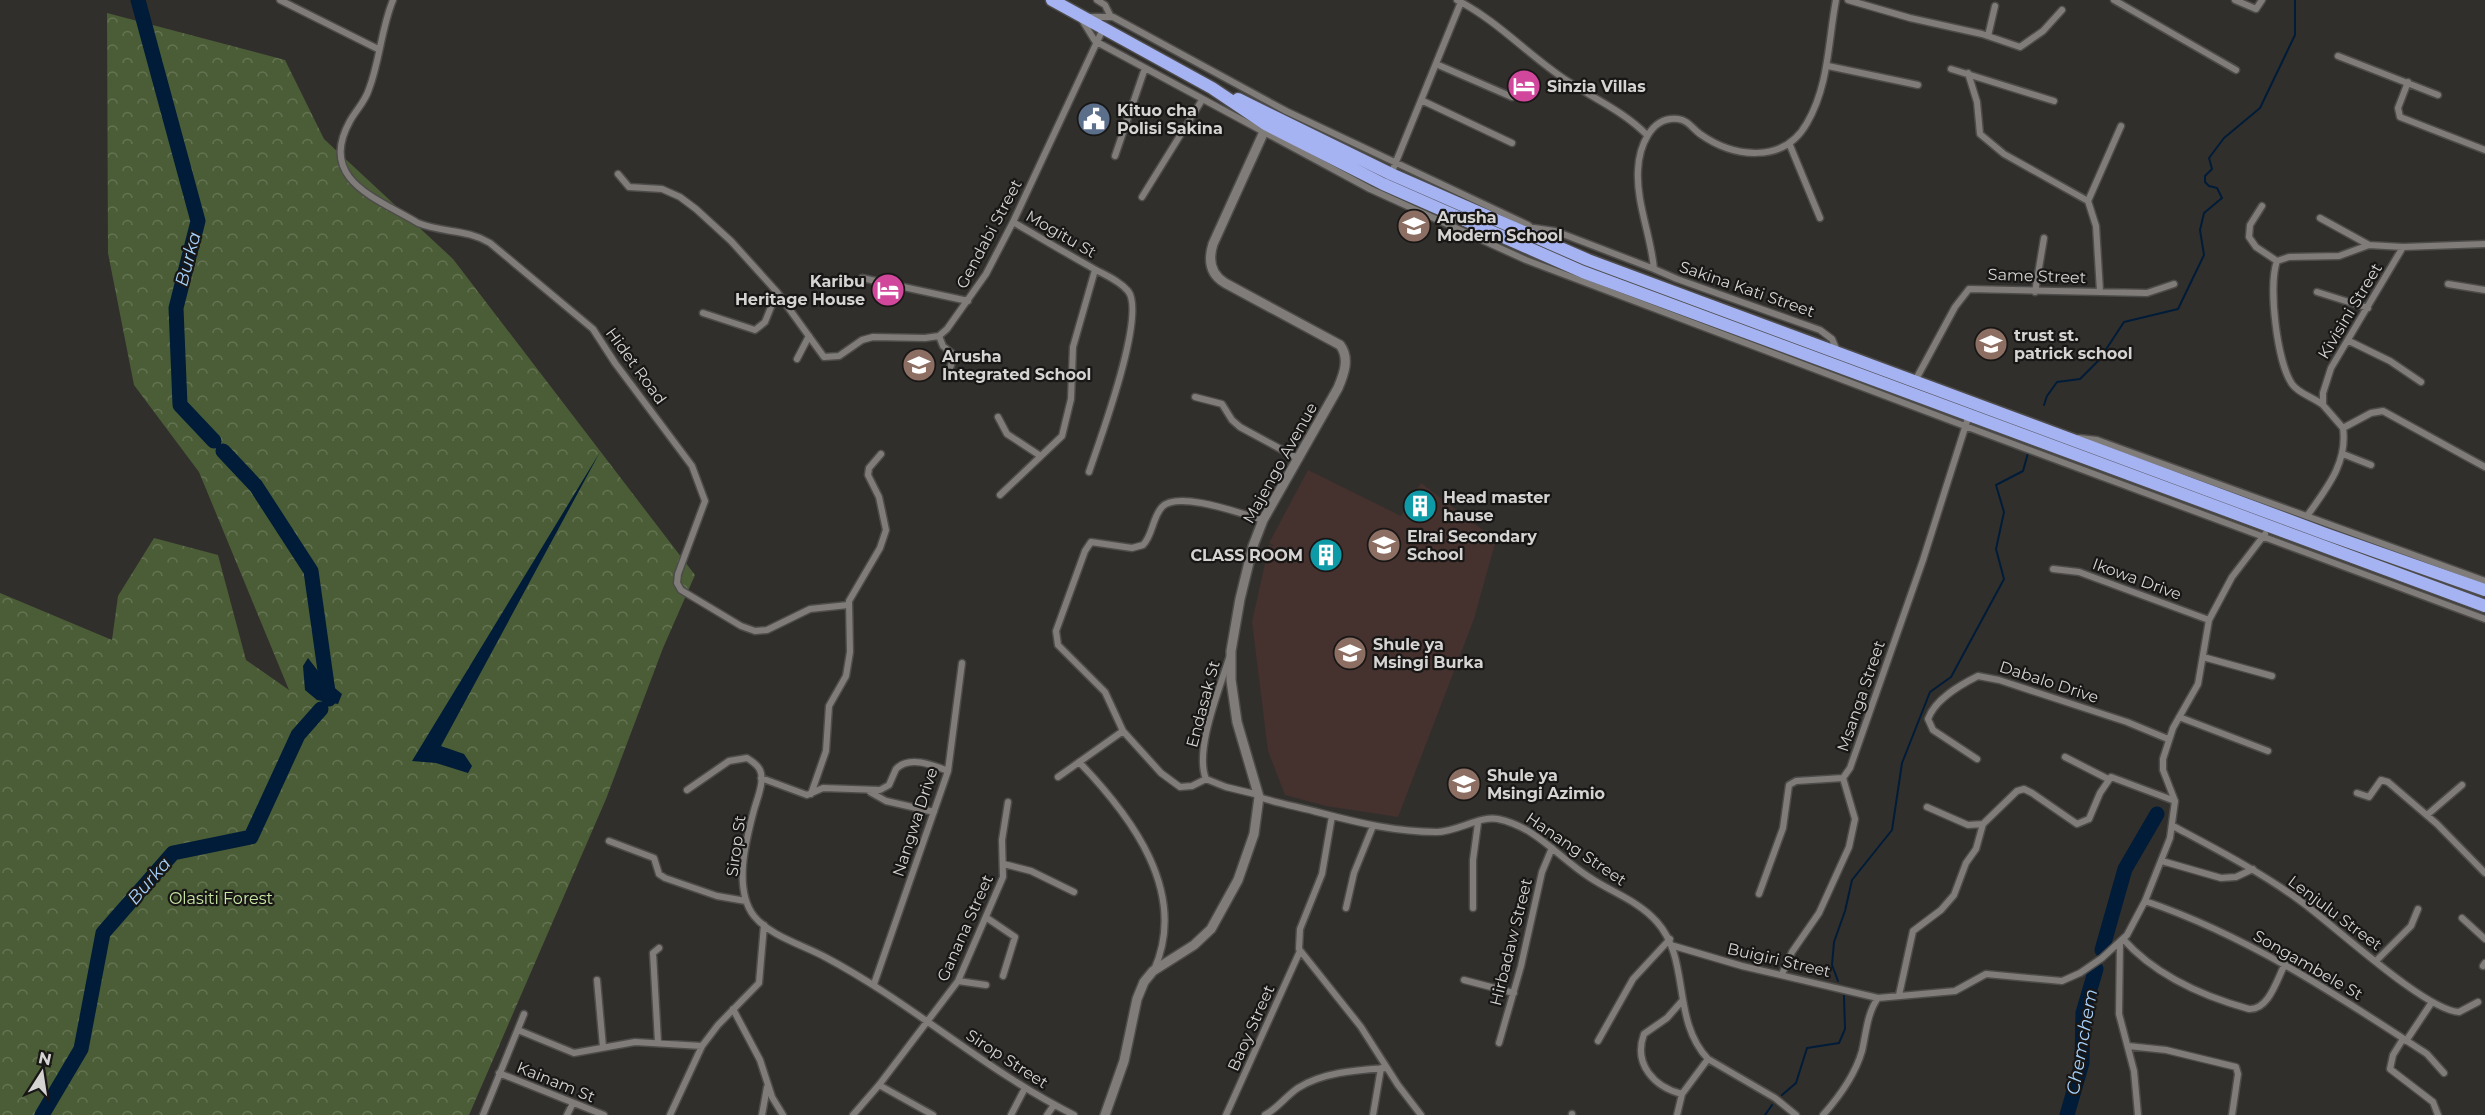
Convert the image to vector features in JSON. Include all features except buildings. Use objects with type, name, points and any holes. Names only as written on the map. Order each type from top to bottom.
[{"type":"highway","points":[[1052,0],[1081,18],[1251,109],[1393,169],[1588,260],[2064,436],[2162,480]]},
{"type":"highway","points":[[1251,109],[1264,131],[1583,272],[1967,421],[2162,480],[2485,590]]},
{"type":"highway","points":[[2225,503],[2268,531],[2485,606]]},
{"type":"street","points":[[280,0],[378,49]]},
{"type":"street","name":"Hidet Road","points":[[393,0],[365,99],[349,121],[343,139],[340,159],[343,171],[349,180],[418,223],[430,228],[477,235],[490,243],[593,329],[615,363],[686,458],[704,493],[703,511],[682,561],[678,587],[741,626],[755,631],[768,630],[810,609],[848,605]]},
{"type":"street","points":[[1098,0],[1105,5],[1111,17]]},
{"type":"street","points":[[1393,169],[1463,2],[1520,42],[1566,80],[1620,111],[1647,135],[1658,124],[1678,119],[1689,123],[1709,138],[1753,154],[1772,153],[1789,142],[1806,125],[1818,100],[1828,66],[1836,0]]},
{"type":"street","points":[[1848,0],[1988,36],[2020,47],[2043,31],[2062,10]]},
{"type":"street","points":[[2114,0],[2236,70]]},
{"type":"street","points":[[2235,0],[2256,9],[2259,8],[2262,0]]},
{"type":"street","points":[[1988,36],[1995,6]]},
{"type":"street","points":[[1264,131],[1095,41],[1081,18],[1111,17],[1393,169],[1533,228],[1555,231],[1654,268]]},
{"type":"street","name":"Gendabi Street","points":[[939,336],[947,329],[986,274],[1013,222],[1095,41],[1103,29]]},
{"type":"street","points":[[2338,56],[2438,94]]},
{"type":"street","points":[[1436,64],[1512,97]]},
{"type":"street","points":[[1828,66],[1918,85]]},
{"type":"street","points":[[1115,156],[1145,68]]},
{"type":"street","points":[[1951,69],[2054,101]]},
{"type":"street","points":[[1968,73],[1978,111],[1978,129],[1986,141],[2026,168],[2088,201]]},
{"type":"street","points":[[2408,82],[2398,108],[2400,117],[2485,150]]},
{"type":"street","points":[[1142,197],[1202,100]]},
{"type":"street","points":[[1421,100],[1512,143]]},
{"type":"street","points":[[2100,291],[2096,226],[2088,201],[2121,126]]},
{"type":"street","name":"Majengo Avenue","points":[[1105,1115],[1124,1061],[1139,993],[1153,971],[1201,940],[1223,910],[1238,880],[1254,834],[1259,796],[1234,711],[1231,651],[1248,567],[1263,520],[1338,388],[1345,366],[1343,348],[1220,280],[1214,274],[1210,262],[1213,244],[1264,131]]},
{"type":"street","name":"Sakina Kati Street","points":[[1647,135],[1641,151],[1638,183],[1654,268],[1677,279],[1820,330],[1832,339],[1839,353]]},
{"type":"street","points":[[1789,142],[1820,218]]},
{"type":"street","points":[[618,174],[629,187],[662,189],[696,208],[777,292],[810,336],[821,355],[832,358],[873,337],[939,336],[943,346],[954,355],[949,372]]},
{"type":"street","points":[[2262,206],[2250,225],[2249,237],[2256,247],[2277,261]]},
{"type":"street","points":[[2320,218],[2369,245]]},
{"type":"street","name":"Mogitu St","points":[[1013,222],[1112,278],[1129,291],[1133,308],[1116,394],[1089,472]]},
{"type":"street","points":[[1533,228],[1547,242]]},
{"type":"street","points":[[2035,292],[2044,238]]},
{"type":"street","points":[[2277,261],[2289,257],[2338,256],[2369,245],[2403,247],[2485,244]]},
{"type":"street","name":"Kivisini Street","points":[[2323,405],[2327,376],[2403,247]]},
{"type":"street","points":[[2277,261],[2271,286],[2278,335],[2289,379],[2302,393],[2323,405],[2343,428],[2343,454],[2328,488],[2307,516]]},
{"type":"street","points":[[1000,495],[1039,455],[1058,442],[1069,414],[1073,347],[1095,270]]},
{"type":"street","points":[[862,278],[968,301]]},
{"type":"street","name":"Same Street","points":[[1915,381],[1955,307],[1969,289],[1986,287],[2035,292],[2147,293],[2174,284]]},
{"type":"street","points":[[2448,284],[2485,290]]},
{"type":"street","points":[[703,313],[755,330],[765,322],[777,292]]},
{"type":"street","points":[[2317,292],[2368,308]]},
{"type":"street","points":[[797,359],[810,336]]},
{"type":"street","points":[[2349,341],[2390,361],[2421,382]]},
{"type":"street","points":[[1195,397],[1222,404],[1230,418],[1240,427],[1299,459]]},
{"type":"street","points":[[2343,428],[2371,413],[2383,411],[2485,467]]},
{"type":"street","points":[[998,417],[1007,434],[1039,455]]},
{"type":"street","points":[[1967,421],[2268,531],[2485,619]]},
{"type":"street","name":"Msanga Street","points":[[1843,778],[1850,768],[1879,688],[1946,492],[1967,421]]},
{"type":"street","points":[[2064,436],[2097,440],[2485,581]]},
{"type":"street","points":[[811,794],[826,751],[829,706],[846,676],[850,652],[848,605],[862,573],[880,548],[886,530],[879,497],[868,475],[869,468],[881,454]]},
{"type":"street","points":[[2343,454],[2371,465]]},
{"type":"street","points":[[1259,796],[1206,779],[1192,786],[1176,786],[1123,731],[1108,696],[1058,645],[1056,631],[1089,544],[1093,542],[1132,548],[1141,546],[1148,539],[1155,517],[1165,504],[1179,501],[1198,503],[1263,520]]},
{"type":"street","points":[[1836,1115],[1825,1113],[1843,1090],[1859,1059],[1873,1006],[1878,998],[1899,995],[1940,995],[1955,991],[1986,974],[2062,981],[2080,973],[2121,940],[2132,927],[2162,861],[2173,826],[2175,801],[2163,768],[2168,739],[2198,684],[2209,620],[2232,577],[2268,531]]},
{"type":"street","name":"Ikowa Drive","points":[[2053,569],[2076,571],[2209,620]]},
{"type":"street","name":"Endasak St","points":[[1206,779],[1202,765],[1204,745],[1231,651]]},
{"type":"street","points":[[2203,657],[2272,676]]},
{"type":"street","name":"Nangwa Drive","points":[[874,984],[948,771],[962,663]]},
{"type":"street","name":"Dabalo Drive","points":[[1977,759],[1933,730],[1928,719],[1948,694],[1978,676],[1999,680],[2127,722],[2168,739]]},
{"type":"street","points":[[2179,717],[2268,751]]},
{"type":"street","points":[[1058,777],[1123,731]]},
{"type":"street","points":[[2065,757],[2108,779],[2119,779],[2175,801]]},
{"type":"street","points":[[687,790],[713,769],[738,758],[747,758],[756,764],[761,778],[811,794],[823,788],[869,792],[887,787],[896,769],[908,762],[932,764],[948,771]]},
{"type":"street","points":[[1079,762],[1110,795],[1142,838],[1157,872],[1164,940],[1153,971]]},
{"type":"street","name":"Sirop St","points":[[761,778],[743,880],[746,901],[754,916],[764,925],[874,984],[928,1023]]},
{"type":"street","points":[[1759,894],[1783,828],[1789,785],[1796,781],[1843,778],[1855,819],[1849,847],[1819,913],[1792,952],[1782,975]]},
{"type":"street","points":[[1899,995],[1912,934],[1954,895],[1964,867],[1976,849],[1983,824],[2020,789],[2032,793],[2072,822],[2084,824],[2091,816],[2108,779]]},
{"type":"street","points":[[2357,793],[2369,797],[2381,780],[2385,780],[2427,816],[2485,873]]},
{"type":"street","points":[[2427,816],[2462,785]]},
{"type":"street","points":[[869,792],[886,801],[934,812]]},
{"type":"street","name":"Hanang Street","points":[[1259,796],[1372,826],[1436,832],[1494,818],[1524,828],[1580,871],[1638,905],[1655,919],[1674,946],[1682,1001],[1693,1038],[1708,1059],[1775,1098],[1796,1115]]},
{"type":"street","name":"Ganana Street","points":[[853,1115],[928,1023],[958,981],[1002,881],[1004,864],[1002,840],[1008,802]]},
{"type":"street","points":[[1927,807],[1968,825],[1983,824]]},
{"type":"street","name":"Baoy Street","points":[[1226,1115],[1251,1067],[1300,951],[1300,929],[1322,874],[1332,816]]},
{"type":"street","points":[[1473,908],[1473,860],[1478,823]]},
{"type":"street","points":[[1346,908],[1354,873],[1372,826]]},
{"type":"street","name":"Lenjulu Street","points":[[2173,826],[2253,869],[2300,900],[2432,1002],[2459,1012],[2478,1002]]},
{"type":"street","points":[[609,841],[654,858],[659,874],[665,878],[717,896],[746,901]]},
{"type":"street","name":"Hirbadaw Street","points":[[1499,1043],[1514,993],[1542,872],[1552,848]]},
{"type":"street","points":[[2162,861],[2221,878],[2236,877],[2253,869]]},
{"type":"street","points":[[1004,864],[1031,871],[1074,892]]},
{"type":"street","name":"Songambele St","points":[[2145,901],[2199,921],[2285,964],[2427,1054],[2444,1073]]},
{"type":"street","points":[[2376,961],[2411,926],[2418,909]]},
{"type":"street","points":[[987,918],[1015,937],[1003,976]]},
{"type":"street","points":[[2462,918],[2485,939]]},
{"type":"street","points":[[670,1115],[702,1046],[733,1009],[753,992],[759,983],[764,925]]},
{"type":"street","points":[[1598,1041],[1633,979],[1670,939]]},
{"type":"street","points":[[2121,940],[2164,974],[2248,1009],[2256,1009],[2264,1004],[2285,964]]},
{"type":"street","points":[[2121,940],[2118,994],[2138,1115]]},
{"type":"street","name":"Buigiri Street","points":[[1674,946],[1878,998]]},
{"type":"street","points":[[658,1042],[653,953],[659,948]]},
{"type":"street","points":[[1300,951],[1361,1027],[1384,1068],[1421,1115]]},
{"type":"street","points":[[597,980],[603,1047]]},
{"type":"street","points":[[1464,980],[1514,993]]},
{"type":"street","points":[[958,981],[986,985]]},
{"type":"street","points":[[1682,1001],[1667,1018],[1644,1034],[1640,1053],[1643,1065],[1656,1083],[1663,1088],[1682,1094]]},
{"type":"street","points":[[2432,1002],[2393,1055],[2390,1069],[2433,1102],[2438,1115]]},
{"type":"street","points":[[733,1009],[760,1060],[768,1084],[783,1115]]},
{"type":"street","points":[[483,1115],[524,1014]]},
{"type":"street","name":"Sirop Street","points":[[928,1023],[1025,1088],[1074,1115]]},
{"type":"street","points":[[518,1030],[570,1052],[658,1042],[702,1046]]},
{"type":"street","points":[[2128,1046],[2166,1050],[2236,1067],[2236,1090],[2232,1115]]},
{"type":"street","points":[[1677,1115],[1682,1094],[1708,1059]]},
{"type":"street","points":[[1265,1115],[1300,1087],[1321,1078],[1349,1071],[1384,1068]]},
{"type":"street","points":[[1373,1115],[1384,1068]]},
{"type":"street","name":"Kainam St","points":[[499,1073],[604,1115]]},
{"type":"street","points":[[762,1115],[768,1084]]},
{"type":"street","points":[[879,1085],[933,1115]]},
{"type":"street","points":[[1011,1115],[1025,1088]]},
{"type":"street","points":[[567,1115],[573,1103]]},
{"type":"street","points":[[1047,1115],[1054,1105]]},
{"type":"shaded area","points":[[1308,470],[1401,516],[1421,483],[1496,540],[1474,619],[1398,817],[1326,806],[1285,795],[1268,751],[1252,622],[1269,545],[1275,546],[1269,543]]},
{"type":"green space","name":"Olasiti Forest","points":[[107,13],[285,60],[324,139],[453,259],[695,575],[663,648],[606,799],[469,1115],[0,1115],[0,593],[112,640],[118,596],[154,538],[218,555],[246,660],[289,690],[199,472],[134,385],[108,253]]},
{"type":"water","points":[[600,452],[441,746],[464,754],[472,766],[468,773],[436,763],[412,761]]},
{"type":"water","points":[[308,658],[325,680],[342,694],[338,704],[317,700],[305,690],[303,666]]},
{"type":"waterway","name":"Burka","points":[[138,0],[198,221],[176,308],[180,405],[214,441]]},
{"type":"waterway","points":[[2044,405],[2047,396],[2057,382],[2080,379],[2099,360],[2124,322],[2178,309],[2204,255],[2200,230],[2204,213],[2222,198],[2217,188],[2205,182],[2205,176],[2212,169],[2209,158],[2224,138],[2260,108],[2295,35],[2295,0]]},
{"type":"waterway","points":[[223,451],[256,486],[311,571],[329,699]]},
{"type":"waterway","points":[[1838,981],[1832,965],[1834,942],[1845,911],[1852,880],[1892,830],[1902,763],[1930,692],[1951,677],[2004,579],[1996,549],[2004,512],[1996,485],[2023,471],[2028,453]]},
{"type":"waterway","name":"Burka","points":[[42,1115],[81,1049],[103,933],[173,853],[251,837],[298,735],[321,709]]},
{"type":"waterway","points":[[2102,950],[2125,869],[2157,814]]},
{"type":"waterway","name":"Chemchem","points":[[2067,1115],[2082,1063],[2083,1013],[2096,969]]},
{"type":"waterway","points":[[1782,1095],[1796,1083],[1807,1048],[1839,1043],[1845,1029],[1844,996]]},
{"type":"waterway","points":[[1765,1115],[1772,1105]]},
{"type":"place","name":"Sinzia Villas","points":[[1524,86]]},
{"type":"place","name":"Kituo cha Polisi Sakina","points":[[1094,119]]},
{"type":"place","name":"Arusha Modern School","points":[[1414,226]]},
{"type":"place","name":"Karibu Heritage House","points":[[888,290]]},
{"type":"place","name":"trust st. patrick school","points":[[1991,344]]},
{"type":"place","name":"Arusha Integrated School","points":[[919,365]]},
{"type":"place","name":"Head master hause","points":[[1420,506]]},
{"type":"place","name":"Elrai Secondary School","points":[[1384,545]]},
{"type":"place","name":"CLASS ROOM","points":[[1326,555]]},
{"type":"place","name":"Shule ya Msingi Burka","points":[[1350,653]]},
{"type":"place","name":"Shule ya Msingi Azimio","points":[[1464,784]]}]
